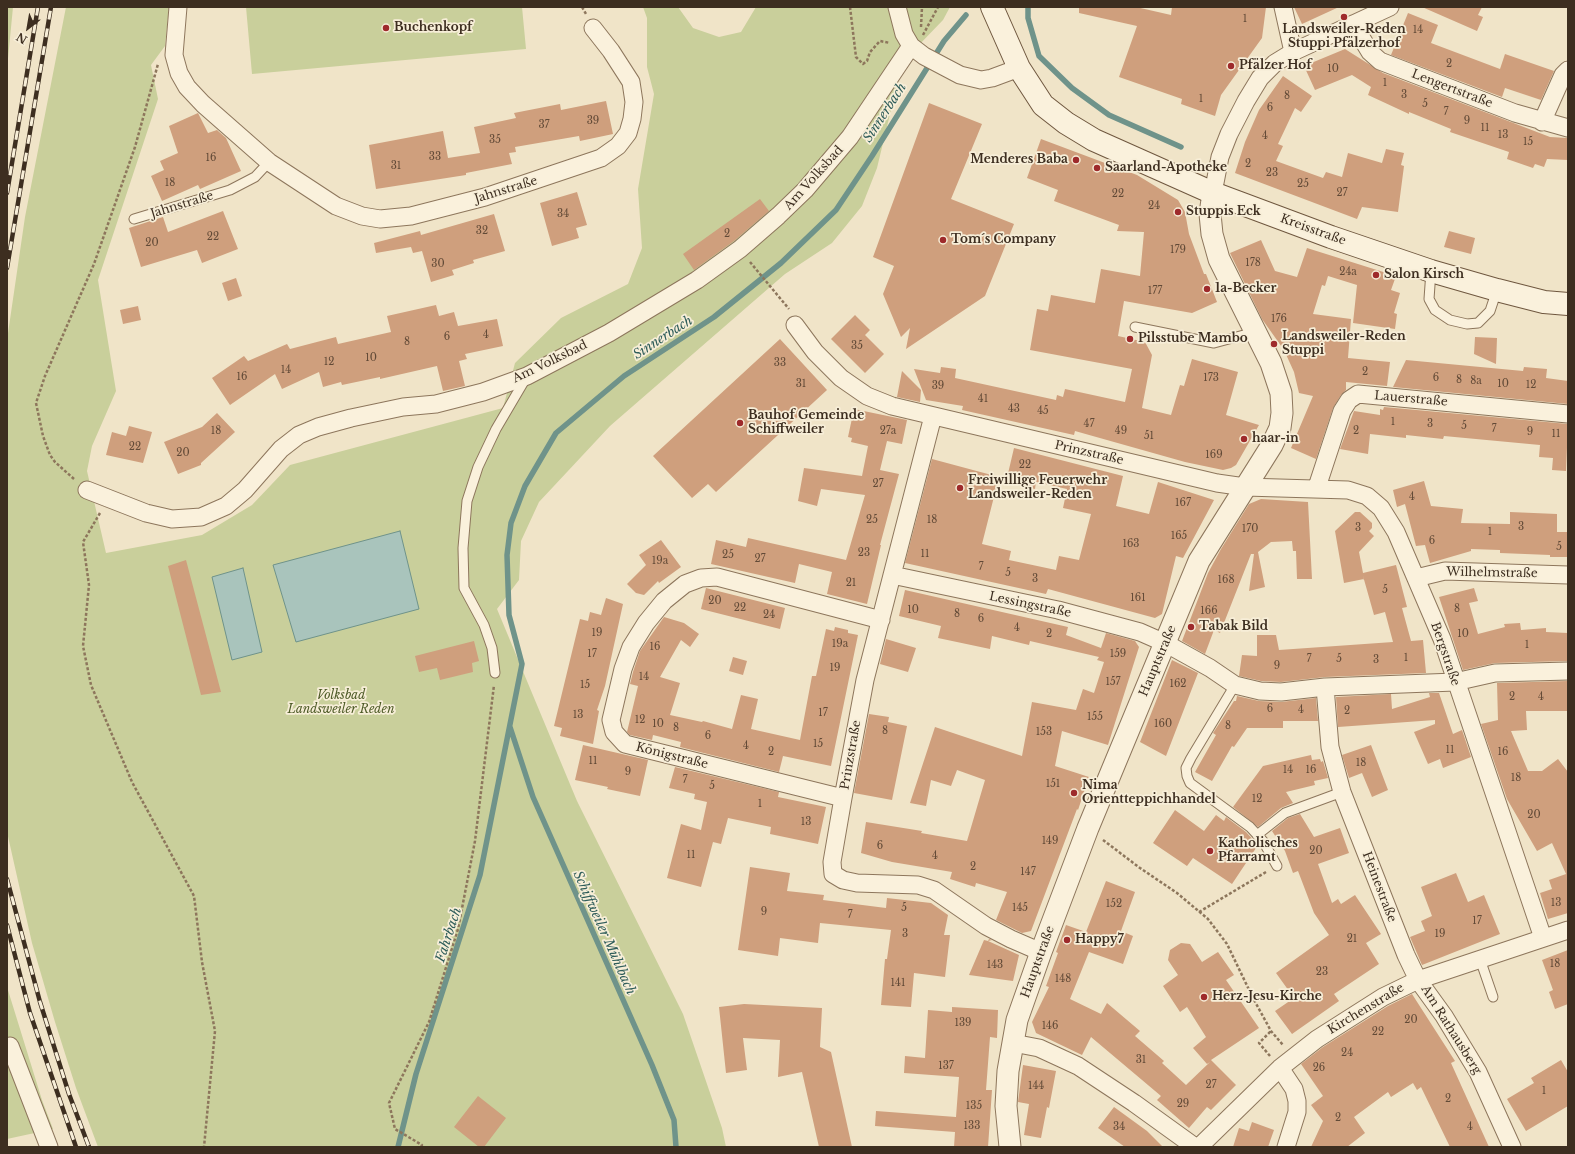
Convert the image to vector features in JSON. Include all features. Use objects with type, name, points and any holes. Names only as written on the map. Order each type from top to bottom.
[{"type":"main road","name":"Kreisstraße","points":[[992,7],[1018,68],[1043,105],[1066,124],[1094,140],[1213,193],[1331,237],[1431,271],[1544,302],[1568,312]]},
{"type":"main road","name":"Kreisstraße","points":[[1544,302],[1568,304]]},
{"type":"street","name":"Jahnstraße","points":[[178,7],[174,55],[179,73],[187,87],[203,104],[270,162],[336,206],[362,216],[380,219],[411,216],[485,197],[601,158],[618,146],[628,133],[632,119],[634,102],[630,82],[593,28]]},
{"type":"street","points":[[897,7],[904,34],[917,51],[960,76],[981,80],[992,78],[1018,68]]},
{"type":"street","points":[[1283,7],[1293,52]]},
{"type":"street","points":[[1213,193],[1220,157],[1246,101],[1260,78],[1275,63],[1293,52],[1390,7]]},
{"type":"street","name":"Lengertstraße","points":[[1353,24],[1370,52],[1380,61],[1542,122],[1568,128]]},
{"type":"street","name":"Am Volksbad","points":[[87,490],[146,512],[172,519],[202,517],[226,506],[246,490],[281,450],[299,435],[318,427],[351,418],[403,407],[436,404],[483,392],[527,376],[609,333],[697,280],[740,249],[773,221],[805,190],[850,137],[917,51]]},
{"type":"street","points":[[1542,122],[1563,75],[1568,70]]},
{"type":"street","name":"Hauptstraße","points":[[1010,1147],[1006,1106],[1008,1071],[1023,1000],[1041,952],[1088,828],[1199,561],[1272,445],[1280,428],[1282,413],[1281,393],[1275,375],[1219,259],[1212,234],[1210,214],[1213,193]]},
{"type":"street","name":"Prinzstraße","points":[[795,325],[815,352],[841,378],[867,396],[892,406],[1217,483],[1245,487]]},
{"type":"street","name":"Lauerstraße","points":[[1317,488],[1342,411],[1349,400],[1358,394],[1568,414]]},
{"type":"street","name":"Prinzstraße","points":[[932,416],[865,680],[832,862],[834,874],[843,880],[857,883],[918,885],[934,890],[986,926],[1041,952]]},
{"type":"street","name":"Bergstraße","points":[[1245,487],[1348,490],[1367,496],[1381,508],[1396,532],[1442,639],[1455,682],[1544,938]]},
{"type":"street","name":"Wilhelmstraße","points":[[1416,578],[1445,572],[1568,575]]},
{"type":"street","name":"Lessingstraße","points":[[892,575],[1058,610],[1140,632],[1165,643]]},
{"type":"street","name":"Königstraße","points":[[843,798],[625,744],[614,732],[611,720],[623,669],[631,647],[646,623],[664,601],[685,584],[701,578],[717,577],[880,620]]},
{"type":"street","points":[[1165,643],[1210,668],[1235,685],[1260,691],[1281,692],[1325,687],[1455,682],[1495,673],[1568,671]]},
{"type":"street","name":"Heinestraße","points":[[1325,687],[1330,747],[1342,792],[1406,955],[1418,980]]},
{"type":"street","name":"Kirchenstraße","points":[[1199,1147],[1280,1068],[1317,1039],[1383,997],[1418,980],[1480,958],[1568,930]]},
{"type":"street","name":"Am Rathausberg","points":[[1418,980],[1444,1016],[1478,1072],[1512,1147]]},
{"type":"street","points":[[1013,1043],[1039,1048],[1078,1066],[1134,1103],[1195,1147]]},
{"type":"street","points":[[10,1046],[49,1147]]},
{"type":"street","points":[[1280,1068],[1294,1089],[1297,1101],[1296,1112],[1286,1147]]},
{"type":"lane","name":"Jahnstraße","points":[[134,219],[230,190],[254,177],[270,162]]},
{"type":"lane","points":[[1431,271],[1428,299],[1435,310],[1450,320],[1467,324],[1478,323],[1490,312],[1497,290]]},
{"type":"lane","points":[[1135,327],[1214,343],[1255,332]]},
{"type":"lane","points":[[495,673],[492,648],[484,625],[464,588],[463,548],[467,501],[478,467],[496,429],[527,376]]},
{"type":"lane","points":[[1235,685],[1191,758],[1186,768],[1186,776],[1190,783],[1236,816],[1257,835],[1263,841],[1277,866]]},
{"type":"lane","points":[[1257,835],[1285,813],[1342,792]]},
{"type":"lane","points":[[1480,958],[1493,998]]},
{"type":"path","points":[[850,7],[856,57],[863,64],[867,61],[870,52],[880,41]]},
{"type":"path","points":[[922,7],[921,39],[938,7]]},
{"type":"path","points":[[87,490],[55,462],[50,455],[42,436],[36,403],[96,257],[135,147],[159,62],[174,55]]},
{"type":"path","points":[[751,264],[792,312],[795,325]]},
{"type":"path","points":[[108,499],[83,542],[89,585],[82,646],[91,685],[132,782],[194,896],[202,962],[215,1031],[204,1147]]},
{"type":"path","points":[[421,1147],[422,1145],[394,1129],[389,1103],[429,1022],[458,929],[475,841],[495,673]]},
{"type":"path","points":[[1088,828],[1140,868],[1177,893],[1200,912],[1218,931],[1227,944],[1271,1031],[1294,1057]]},
{"type":"path","points":[[1200,912],[1277,866]]},
{"type":"path","points":[[1258,1043],[1271,1031]]},
{"type":"green space","points":[[7,7],[13,7],[7,69]]},
{"type":"green space","name":"Volksbad Landsweiler Reden","points":[[66,7],[169,7],[165,46],[151,65],[158,99],[98,280],[116,391],[92,446],[87,471],[106,553],[202,535],[252,505],[290,465],[503,408],[515,363],[561,318],[628,284],[642,248],[638,189],[654,94],[647,67],[647,18],[643,7],[678,7],[693,28],[719,37],[741,32],[756,7],[950,7],[943,20],[917,47],[898,81],[877,168],[862,206],[832,243],[785,274],[610,426],[539,502],[521,541],[519,580],[497,609],[577,801],[683,1014],[722,1128],[726,1147],[98,1147],[76,1088],[32,943],[7,832],[7,340],[25,217]]},
{"type":"green space","name":"Buchenkopf","points":[[246,7],[522,7],[526,49],[252,74]]},
{"type":"green space","points":[[7,987],[42,1100],[53,1129],[7,1139]]},
{"type":"water","points":[[400,531],[419,609],[296,642],[273,565]]},
{"type":"water","points":[[243,568],[262,652],[232,660],[212,577]]},
{"type":"building","points":[[1079,7],[1136,7],[1171,15],[1172,7],[1266,7],[1262,38],[1221,95],[1215,116],[1181,104],[1182,99],[1119,77],[1137,26],[1079,13]]},
{"type":"building","points":[[1294,7],[1339,7],[1302,24]]},
{"type":"building","points":[[1422,7],[1482,7],[1478,15],[1483,17],[1477,31]]},
{"type":"building","points":[[1408,13],[1438,25],[1431,43],[1500,69],[1505,54],[1554,71],[1541,100],[1505,88],[1502,97],[1391,55]]},
{"type":"building","points":[[1345,49],[1383,73],[1550,137],[1568,138],[1568,160],[1547,159],[1544,167],[1535,164],[1533,168],[1507,159],[1509,152],[1450,132],[1451,129],[1409,112],[1409,114],[1368,95],[1371,87],[1352,75],[1315,90],[1304,66]]},
{"type":"building","points":[[1283,76],[1312,96],[1301,112],[1295,108],[1278,144],[1283,146],[1276,161],[1323,178],[1326,172],[1342,177],[1348,153],[1382,163],[1386,149],[1404,153],[1401,165],[1404,166],[1398,212],[1362,207],[1357,219],[1235,173],[1245,142],[1259,110]]},
{"type":"building","points":[[606,101],[613,134],[580,141],[579,136],[515,147],[516,152],[509,153],[512,164],[466,173],[466,175],[376,189],[369,145],[443,131],[448,158],[480,153],[474,127],[516,118],[514,113],[560,104],[561,110]]},
{"type":"building","name":"Tom´s Company","points":[[929,103],[982,124],[951,199],[1014,224],[985,296],[906,349],[910,328],[901,337],[883,294],[894,266],[873,257]]},
{"type":"building","points":[[198,113],[208,133],[217,130],[226,138],[241,171],[200,189],[198,185],[162,201],[151,176],[164,170],[160,161],[178,153],[169,126]]},
{"type":"building","points":[[1041,139],[1137,175],[1178,200],[1185,212],[1189,234],[1204,274],[1206,274],[1217,302],[1192,313],[1124,301],[1118,336],[1145,342],[1152,355],[1142,408],[1171,415],[1180,385],[1184,386],[1192,359],[1238,372],[1226,415],[1259,425],[1236,465],[1231,468],[1223,470],[1185,462],[1075,431],[1074,435],[962,410],[963,406],[926,400],[914,369],[940,373],[941,367],[956,369],[955,378],[1056,400],[1057,395],[1063,397],[1065,389],[1125,402],[1132,369],[1030,350],[1037,309],[1048,311],[1051,295],[1095,303],[1101,269],[1140,276],[1144,232],[1117,231],[1119,225],[1054,201],[1058,190],[1027,178]]},
{"type":"building","points":[[577,192],[587,225],[576,228],[579,238],[552,246],[540,203]]},
{"type":"building","points":[[760,199],[769,211],[734,241],[694,270],[683,254]]},
{"type":"building","points":[[223,211],[238,249],[202,263],[197,250],[141,267],[129,228],[163,217],[168,232]]},
{"type":"building","points":[[494,214],[505,251],[473,260],[474,263],[452,270],[454,275],[431,282],[422,251],[413,253],[411,247],[376,253],[374,243],[420,231],[421,235]]},
{"type":"building","points":[[1449,231],[1475,238],[1471,254],[1444,247]]},
{"type":"building","points":[[1261,240],[1275,271],[1297,277],[1307,248],[1396,276],[1391,290],[1400,293],[1394,313],[1397,314],[1395,329],[1353,323],[1357,285],[1328,276],[1325,286],[1322,285],[1313,314],[1351,319],[1348,358],[1390,362],[1387,386],[1346,382],[1346,390],[1333,408],[1316,459],[1291,448],[1313,396],[1299,393],[1294,372],[1284,350],[1262,319],[1230,253]]},
{"type":"building","points":[[236,278],[242,296],[228,301],[222,283]]},
{"type":"building","points":[[436,305],[439,316],[454,312],[458,326],[497,319],[503,346],[465,354],[467,359],[459,361],[465,386],[443,391],[437,366],[380,379],[380,377],[342,385],[341,382],[323,387],[319,372],[282,389],[275,374],[230,405],[212,378],[244,356],[248,361],[287,344],[290,349],[336,337],[338,344],[391,332],[387,316]]},
{"type":"building","points":[[138,306],[141,320],[123,324],[120,310]]},
{"type":"building","points":[[855,315],[870,330],[865,335],[884,354],[865,373],[831,339]]},
{"type":"building","points":[[1475,337],[1497,338],[1496,364],[1474,354]]},
{"type":"building","name":"Bauhof Gemeinde Schiffweiler","points":[[780,339],[827,390],[716,492],[708,484],[692,498],[653,456]]},
{"type":"building","points":[[1406,360],[1523,371],[1524,367],[1547,369],[1546,378],[1568,381],[1568,404],[1393,387]]},
{"type":"building","points":[[902,371],[921,390],[920,402],[897,397]]},
{"type":"building","points":[[1384,407],[1568,424],[1566,471],[1552,470],[1553,458],[1539,457],[1540,445],[1444,436],[1443,439],[1406,435],[1406,438],[1370,434],[1368,454],[1340,449],[1354,411],[1380,415],[1380,409],[1383,410]]},
{"type":"building","points":[[854,409],[907,420],[902,444],[887,441],[880,470],[899,474],[880,545],[867,604],[827,594],[832,572],[799,564],[795,583],[711,564],[716,540],[746,547],[748,538],[846,560],[865,495],[821,489],[817,506],[798,501],[804,468],[862,476],[868,446],[851,442],[852,438],[848,437]]},
{"type":"building","points":[[217,413],[235,432],[201,463],[201,465],[178,474],[164,442],[202,427]]},
{"type":"building","points":[[129,426],[152,432],[143,463],[106,455],[112,432],[126,436]]},
{"type":"building","points":[[1014,448],[1123,476],[1116,506],[1149,514],[1158,482],[1214,500],[1183,558],[1176,556],[1162,614],[1155,618],[1048,589],[1046,594],[905,563],[932,459],[999,477],[982,544],[1011,551],[1009,560],[1056,570],[1059,556],[1079,560],[1091,514],[1063,508],[1067,489],[1036,482],[1035,489],[1006,482]]},
{"type":"building","points":[[1424,481],[1431,506],[1463,509],[1461,523],[1510,524],[1510,512],[1557,514],[1557,532],[1568,532],[1568,557],[1500,553],[1500,550],[1471,549],[1471,551],[1430,563],[1425,545],[1416,546],[1405,504],[1397,507],[1393,490]]},
{"type":"building","points":[[1261,499],[1308,502],[1312,579],[1297,579],[1296,551],[1293,551],[1292,541],[1271,542],[1258,552],[1265,587],[1249,591],[1254,554],[1251,554],[1220,633],[1214,630],[1205,654],[1182,641],[1208,573],[1221,549],[1249,504]]},
{"type":"building","points":[[1355,512],[1360,512],[1372,523],[1372,528],[1369,531],[1374,536],[1359,552],[1363,573],[1396,565],[1407,607],[1402,608],[1411,641],[1423,640],[1426,673],[1325,677],[1281,682],[1261,681],[1239,676],[1242,655],[1257,656],[1257,635],[1276,635],[1279,650],[1393,642],[1385,612],[1374,615],[1364,579],[1344,583],[1335,531]]},
{"type":"building","points":[[661,540],[681,567],[659,583],[658,581],[644,595],[636,593],[627,584],[646,565],[639,555]]},
{"type":"building","points":[[186,560],[221,692],[201,695],[168,566]]},
{"type":"building","points":[[706,588],[785,608],[780,629],[701,609]]},
{"type":"building","points":[[1474,588],[1478,601],[1469,603],[1478,634],[1505,627],[1504,624],[1520,623],[1521,630],[1546,628],[1546,632],[1568,633],[1568,661],[1495,663],[1463,670],[1439,597]]},
{"type":"building","points":[[905,590],[1068,627],[1066,635],[1101,648],[1106,633],[1135,641],[1139,647],[1108,745],[1062,731],[1055,766],[1089,777],[1078,810],[1077,809],[1031,931],[1022,933],[996,920],[1007,892],[976,883],[975,887],[950,879],[952,872],[892,862],[861,853],[866,822],[922,831],[921,833],[967,841],[985,780],[957,770],[951,786],[931,780],[926,806],[910,803],[935,727],[1022,756],[1032,702],[1076,710],[1083,689],[1094,693],[1104,662],[1097,660],[1099,657],[1030,641],[1029,645],[992,636],[990,649],[938,638],[941,626],[899,616]]},
{"type":"building","points":[[606,598],[623,604],[605,686],[597,710],[599,711],[593,744],[560,736],[562,728],[554,726],[580,619],[588,621],[590,612],[601,615]]},
{"type":"building","points":[[664,617],[684,623],[699,634],[690,647],[681,640],[660,677],[680,683],[670,715],[703,721],[732,729],[741,695],[758,699],[751,729],[800,740],[812,676],[816,676],[826,629],[834,631],[835,627],[848,630],[848,633],[858,635],[831,766],[783,756],[779,772],[680,747],[681,742],[653,735],[652,740],[630,735],[627,732],[638,686],[630,684],[633,672],[640,651]]},
{"type":"building","points":[[886,639],[916,648],[908,672],[880,664]]},
{"type":"building","points":[[474,641],[479,661],[472,663],[473,672],[440,680],[437,668],[419,672],[415,656]]},
{"type":"building","points":[[733,657],[747,661],[743,675],[729,671]]},
{"type":"building","points":[[1172,660],[1198,673],[1166,756],[1140,742]]},
{"type":"building","points":[[1568,681],[1568,711],[1526,711],[1527,730],[1511,731],[1528,771],[1542,771],[1558,759],[1568,772],[1568,913],[1548,919],[1540,893],[1552,889],[1549,880],[1566,874],[1552,843],[1537,851],[1507,799],[1481,724],[1498,720],[1497,683]]},
{"type":"building","points":[[1429,693],[1439,693],[1453,734],[1462,730],[1471,757],[1443,768],[1440,759],[1428,764],[1414,732],[1435,724],[1435,720],[1338,727],[1336,697],[1391,694],[1392,709],[1430,697]]},
{"type":"building","points":[[1237,696],[1259,701],[1281,702],[1316,698],[1318,721],[1283,721],[1283,728],[1247,728],[1234,747],[1232,746],[1212,781],[1195,772],[1216,735],[1213,733],[1234,701],[1236,701]]},
{"type":"building","points":[[869,714],[889,717],[888,722],[907,726],[892,800],[854,793]]},
{"type":"building","points":[[583,745],[648,760],[640,796],[575,780]]},
{"type":"building","points":[[1371,745],[1388,790],[1372,797],[1362,773],[1349,778],[1342,755]]},
{"type":"building","points":[[1311,755],[1312,760],[1320,759],[1321,762],[1323,761],[1328,778],[1314,781],[1315,785],[1286,792],[1293,803],[1281,808],[1258,827],[1233,807],[1263,766]]},
{"type":"building","points":[[675,767],[779,792],[778,797],[826,807],[818,844],[770,834],[771,827],[728,818],[721,844],[713,842],[701,887],[667,878],[681,824],[701,830],[707,802],[694,799],[695,794],[669,788]]},
{"type":"building","name":"Katholisches Pfarramt","points":[[1175,810],[1204,831],[1216,815],[1224,821],[1226,817],[1246,832],[1258,845],[1232,884],[1193,858],[1187,866],[1153,843]]},
{"type":"building","points":[[1300,814],[1314,837],[1340,828],[1349,853],[1318,864],[1332,903],[1338,899],[1341,904],[1355,895],[1381,934],[1366,943],[1379,964],[1334,994],[1339,1001],[1292,1034],[1275,1011],[1294,998],[1276,973],[1329,935],[1314,913],[1298,871],[1293,873],[1285,851],[1272,831],[1288,818]]},
{"type":"building","points":[[750,867],[790,873],[787,891],[824,895],[823,900],[886,908],[887,898],[931,903],[948,915],[944,935],[950,935],[945,977],[914,973],[911,1007],[881,1005],[885,959],[887,959],[891,930],[820,923],[818,943],[780,938],[778,956],[738,950]]},
{"type":"building","points":[[1456,873],[1468,902],[1484,895],[1500,934],[1422,965],[1410,937],[1425,931],[1421,921],[1432,916],[1421,887]]},
{"type":"building","points":[[1106,881],[1135,892],[1121,931],[1133,936],[1123,964],[1089,952],[1070,999],[1101,1014],[1107,1003],[1140,1031],[1135,1036],[1164,1061],[1162,1063],[1186,1085],[1210,1062],[1207,1064],[1193,1048],[1206,1037],[1187,1007],[1180,1012],[1163,986],[1178,975],[1168,960],[1170,950],[1181,943],[1190,944],[1202,962],[1218,952],[1234,975],[1226,980],[1259,1028],[1211,1060],[1236,1085],[1211,1110],[1207,1107],[1189,1128],[1157,1100],[1161,1096],[1091,1037],[1082,1055],[1036,1033],[1032,1022],[1049,987],[1046,986],[1066,925],[1086,932]]},
{"type":"building","points":[[984,940],[1019,955],[1013,981],[969,975]]},
{"type":"building","points":[[1568,950],[1568,1004],[1555,1009],[1549,992],[1553,990],[1542,960]]},
{"type":"building","points":[[1412,994],[1455,1061],[1451,1063],[1489,1147],[1450,1147],[1421,1087],[1417,1090],[1413,1083],[1391,1097],[1388,1092],[1354,1117],[1365,1133],[1347,1147],[1311,1147],[1323,1121],[1311,1105],[1323,1096],[1301,1064],[1323,1047],[1388,1006]]},
{"type":"building","points":[[744,1004],[822,1008],[820,1047],[831,1052],[852,1147],[819,1147],[802,1072],[778,1077],[780,1040],[743,1038],[747,1070],[726,1073],[719,1007]]},
{"type":"building","points":[[952,1007],[998,1010],[997,1038],[990,1037],[986,1090],[992,1090],[988,1147],[954,1147],[955,1132],[875,1126],[876,1111],[956,1117],[959,1077],[904,1073],[905,1056],[925,1058],[928,1010],[952,1012]]},
{"type":"building","points":[[1561,1060],[1568,1072],[1568,1106],[1526,1131],[1507,1099],[1534,1083],[1531,1078]]},
{"type":"building","points":[[1023,1065],[1056,1071],[1049,1108],[1047,1107],[1041,1138],[1024,1135],[1029,1104],[1018,1102]]},
{"type":"building","points":[[478,1096],[506,1118],[484,1147],[479,1147],[454,1127]]},
{"type":"building","points":[[1114,1107],[1147,1131],[1163,1147],[1125,1147],[1098,1128]]},
{"type":"building","points":[[1252,1122],[1274,1130],[1268,1147],[1233,1147],[1239,1128],[1249,1131]]},
{"type":"waterway","points":[[1028,7],[1028,18],[1039,56],[1072,88],[1109,115],[1181,147]]},
{"type":"waterway","name":"Sinnerbach","points":[[398,1147],[416,1074],[480,875],[522,664],[509,615],[507,555],[511,523],[525,486],[556,433],[624,376],[714,317],[781,263],[836,210],[872,156],[944,41],[966,15]]},
{"type":"waterway","name":"Schiffweiler Mühlbach","points":[[510,727],[533,797],[652,1065],[674,1120],[676,1147]]},
{"type":"railway","points":[[7,193],[38,7]]},
{"type":"railway","points":[[7,268],[51,7]]},
{"type":"railway","points":[[7,879],[40,1002],[69,1094],[89,1147]]},
{"type":"railway","points":[[7,925],[30,1013],[76,1147]]},
{"type":"place","name":"Landsweiler-Reden Stuppi Pfälzerhof","points":[[1344,17]]},
{"type":"place","name":"Buchenkopf","points":[[386,28]]},
{"type":"place","name":"Pfälzer Hof","points":[[1231,66]]},
{"type":"place","name":"Menderes Baba","points":[[1076,160]]},
{"type":"place","name":"Saarland-Apotheke","points":[[1097,168]]},
{"type":"place","name":"Stuppis Eck","points":[[1178,212]]},
{"type":"place","name":"Tom´s Company","points":[[943,240]]},
{"type":"place","name":"Salon Kirsch","points":[[1376,275]]},
{"type":"place","name":"1a-Becker","points":[[1207,289]]},
{"type":"place","name":"Pilsstube Mambo","points":[[1130,339]]},
{"type":"place","name":"Landsweiler-Reden Stuppi","points":[[1274,344]]},
{"type":"place","name":"Bauhof Gemeinde Schiffweiler","points":[[740,423]]},
{"type":"place","name":"haar-in","points":[[1244,439]]},
{"type":"place","name":"Freiwillige Feuerwehr Landsweiler-Reden","points":[[960,488]]},
{"type":"place","name":"Tabak Bild","points":[[1191,627]]},
{"type":"place","name":"Nima Orientteppichhandel","points":[[1074,793]]},
{"type":"place","name":"Katholisches Pfarramt","points":[[1210,851]]},
{"type":"place","name":"Happy7","points":[[1067,940]]},
{"type":"place","name":"Herz-Jesu-Kirche","points":[[1204,997]]},
{"type":"water label","name":"Fahrbach","points":[[449,935]]}]
